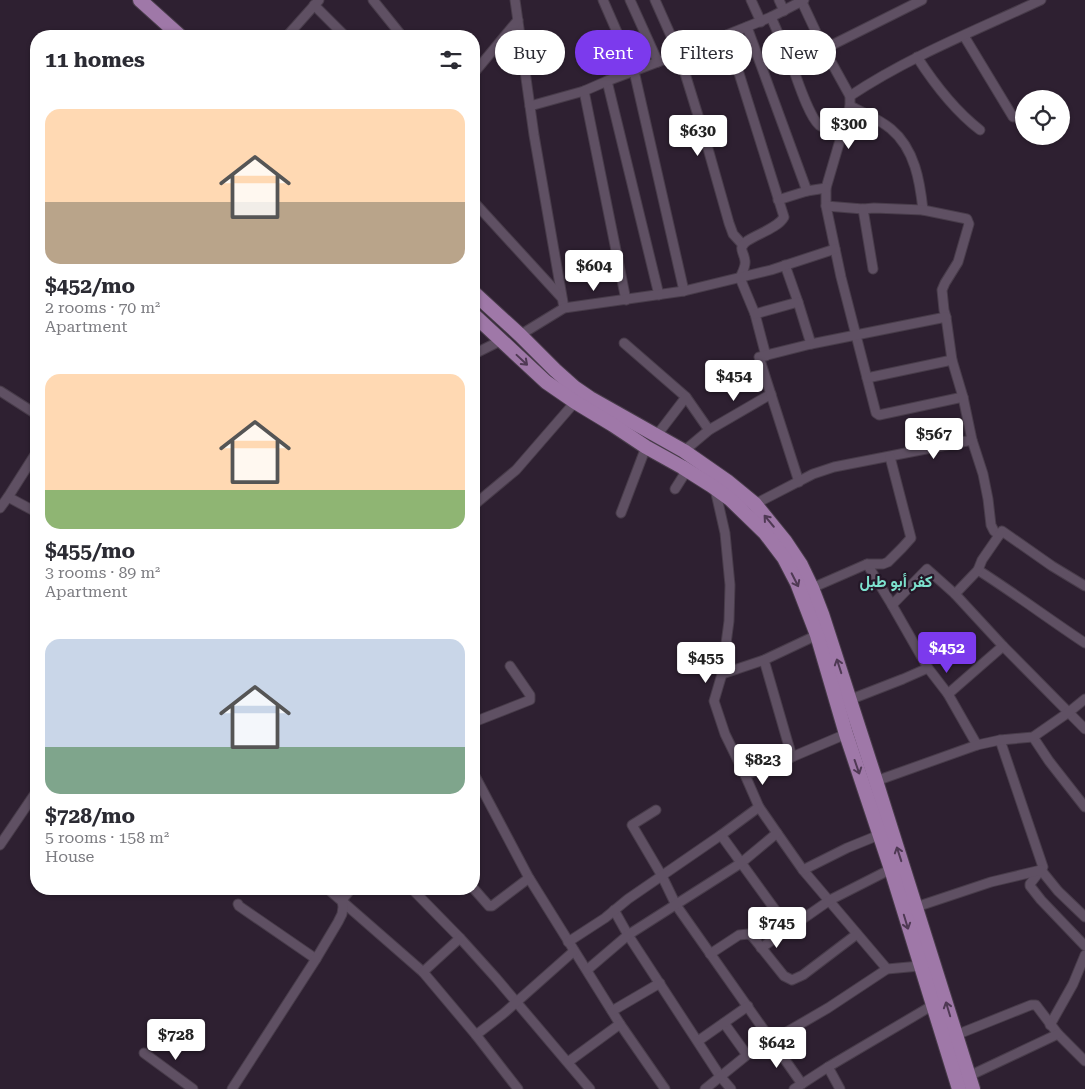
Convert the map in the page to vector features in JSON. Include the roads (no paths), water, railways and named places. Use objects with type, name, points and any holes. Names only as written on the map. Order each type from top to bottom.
[{"type":"main road","points":[[140,0],[173,30]]},
{"type":"main road","points":[[480,298],[574,387],[616,414],[684,451],[727,481],[755,504],[785,541],[801,566],[822,614],[971,1082]]},
{"type":"main road","points":[[480,321],[546,382],[730,499],[765,533],[784,558],[797,583],[817,635],[846,734],[891,869],[959,1089]]},
{"type":"street","points":[[373,0],[397,30]]},
{"type":"street","points":[[516,0],[530,106],[564,308]]},
{"type":"street","points":[[604,0],[617,30]]},
{"type":"street","points":[[630,0],[658,62]]},
{"type":"street","points":[[655,0],[668,30]]},
{"type":"street","points":[[751,0],[761,22]]},
{"type":"street","points":[[780,0],[784,11]]},
{"type":"street","points":[[740,30],[784,11],[802,0],[815,30]]},
{"type":"street","points":[[836,43],[922,0]]},
{"type":"street","points":[[850,96],[918,57],[1041,0]]},
{"type":"street","points":[[292,30],[317,2],[339,30]]},
{"type":"street","points":[[771,17],[777,30]]},
{"type":"street","points":[[480,66],[518,20]]},
{"type":"street","points":[[747,27],[807,191]]},
{"type":"street","points":[[964,36],[1013,117]]},
{"type":"street","points":[[918,57],[944,96],[980,130]]},
{"type":"street","points":[[651,65],[661,61]]},
{"type":"street","points":[[836,71],[850,96],[850,106],[826,188],[826,206],[856,336],[878,415],[963,397]]},
{"type":"street","points":[[530,106],[584,91],[623,75]]},
{"type":"street","points":[[635,75],[684,291]]},
{"type":"street","points":[[686,75],[729,223],[733,234],[743,244]]},
{"type":"street","points":[[739,75],[784,217],[752,237],[743,244],[741,249],[745,264],[740,278],[755,314],[766,356]]},
{"type":"street","points":[[796,75],[808,106],[816,121],[826,129],[842,134]]},
{"type":"street","points":[[607,81],[659,295]]},
{"type":"street","points":[[584,91],[626,300]]},
{"type":"street","points":[[850,106],[887,126],[905,146],[917,171],[923,210]]},
{"type":"street","points":[[778,200],[807,191],[826,188]]},
{"type":"street","points":[[826,206],[923,210],[966,218],[969,222],[958,262],[942,290],[952,360],[963,397],[972,440],[983,474],[992,529],[999,535]]},
{"type":"street","points":[[863,208],[873,269]]},
{"type":"street","points":[[480,209],[561,297]]},
{"type":"street","points":[[520,335],[564,308],[684,291],[740,278],[835,249]]},
{"type":"street","points":[[786,265],[810,344]]},
{"type":"street","points":[[755,314],[798,302]]},
{"type":"street","points":[[800,482],[758,358],[810,344],[946,318]]},
{"type":"street","points":[[480,351],[500,340]]},
{"type":"street","points":[[624,343],[686,398],[708,430]]},
{"type":"street","points":[[867,378],[952,360]]},
{"type":"street","points":[[0,391],[30,410]]},
{"type":"street","points":[[684,451],[708,430],[771,394]]},
{"type":"street","points":[[657,435],[686,398]]},
{"type":"street","points":[[480,500],[516,470],[575,402]]},
{"type":"street","points":[[755,504],[813,474],[834,467],[972,440]]},
{"type":"street","points":[[621,513],[646,447]]},
{"type":"street","points":[[812,588],[867,564],[883,564],[888,562],[911,538],[890,457]]},
{"type":"street","points":[[0,508],[30,462]]},
{"type":"street","points":[[675,489],[686,470]]},
{"type":"street","points":[[715,489],[725,533],[730,585],[729,621],[722,674],[714,701],[725,734],[746,774],[759,807],[777,834],[803,870],[888,969]]},
{"type":"street","points":[[8,497],[30,509]]},
{"type":"street","points":[[955,594],[978,570],[982,560],[1003,531],[1052,566],[1085,586]]},
{"type":"street","points":[[867,564],[928,668],[948,694],[977,745]]},
{"type":"street","points":[[892,605],[927,569],[955,594],[1085,729]]},
{"type":"street","points":[[978,570],[1085,643]]},
{"type":"street","points":[[722,674],[764,660],[817,635]]},
{"type":"street","points":[[948,694],[1003,646]]},
{"type":"street","points":[[764,660],[792,757]]},
{"type":"street","points":[[480,720],[530,700],[530,695],[510,666]]},
{"type":"street","points":[[849,700],[903,680],[928,668]]},
{"type":"street","points":[[876,781],[977,745],[1000,740],[1034,737],[1085,699]]},
{"type":"street","points":[[746,774],[846,734]]},
{"type":"street","points":[[1034,737],[1049,761],[1085,807]]},
{"type":"street","points":[[1000,740],[1043,867],[1030,884],[1031,888],[1085,946]]},
{"type":"street","points":[[480,785],[529,878],[620,1024],[665,1089]]},
{"type":"street","points":[[0,845],[30,801]]},
{"type":"street","points":[[568,942],[605,918],[628,899],[759,807]]},
{"type":"street","points":[[656,810],[632,825],[662,876],[676,905],[748,1006],[798,1087],[828,1067],[933,1005]]},
{"type":"street","points":[[587,970],[628,935],[741,863],[777,834]]},
{"type":"street","points":[[721,835],[789,929]]},
{"type":"street","points":[[803,870],[847,848],[880,835]]},
{"type":"street","points":[[761,948],[830,900],[891,869]]},
{"type":"street","points":[[916,907],[991,882],[1041,870]]},
{"type":"street","points":[[1041,870],[1058,891],[1085,917]]},
{"type":"street","points":[[479,895],[489,906],[492,906],[529,878]]},
{"type":"street","points":[[336,895],[423,972],[518,1089]]},
{"type":"street","points":[[232,1089],[316,960],[342,914],[342,900],[346,895]]},
{"type":"street","points":[[418,895],[460,938],[590,1089]]},
{"type":"street","points":[[238,904],[316,960]]},
{"type":"street","points":[[614,910],[628,935],[720,1076],[731,1089]]},
{"type":"street","points":[[710,954],[743,934],[748,934],[752,936],[784,976],[792,980],[857,934]]},
{"type":"street","points":[[423,972],[460,938]]},
{"type":"street","points":[[476,1035],[503,1014],[574,951]]},
{"type":"street","points":[[1050,1025],[1073,984],[1085,955]]},
{"type":"street","points":[[705,1089],[747,1055],[828,1008],[888,969],[920,966]]},
{"type":"street","points":[[612,1011],[660,983]]},
{"type":"street","points":[[956,1035],[1033,1004],[1038,1007],[1058,1034],[1085,1061]]},
{"type":"street","points":[[698,1041],[748,1006]]},
{"type":"street","points":[[724,1023],[747,1055]]},
{"type":"street","points":[[568,1062],[620,1024]]},
{"type":"street","points":[[971,1082],[1058,1034]]},
{"type":"street","points":[[144,1053],[193,1089]]},
{"type":"street","points":[[828,1067],[840,1089]]},
{"type":"district","name":"كفر أبو طبل","points":[[896,581]]}]
